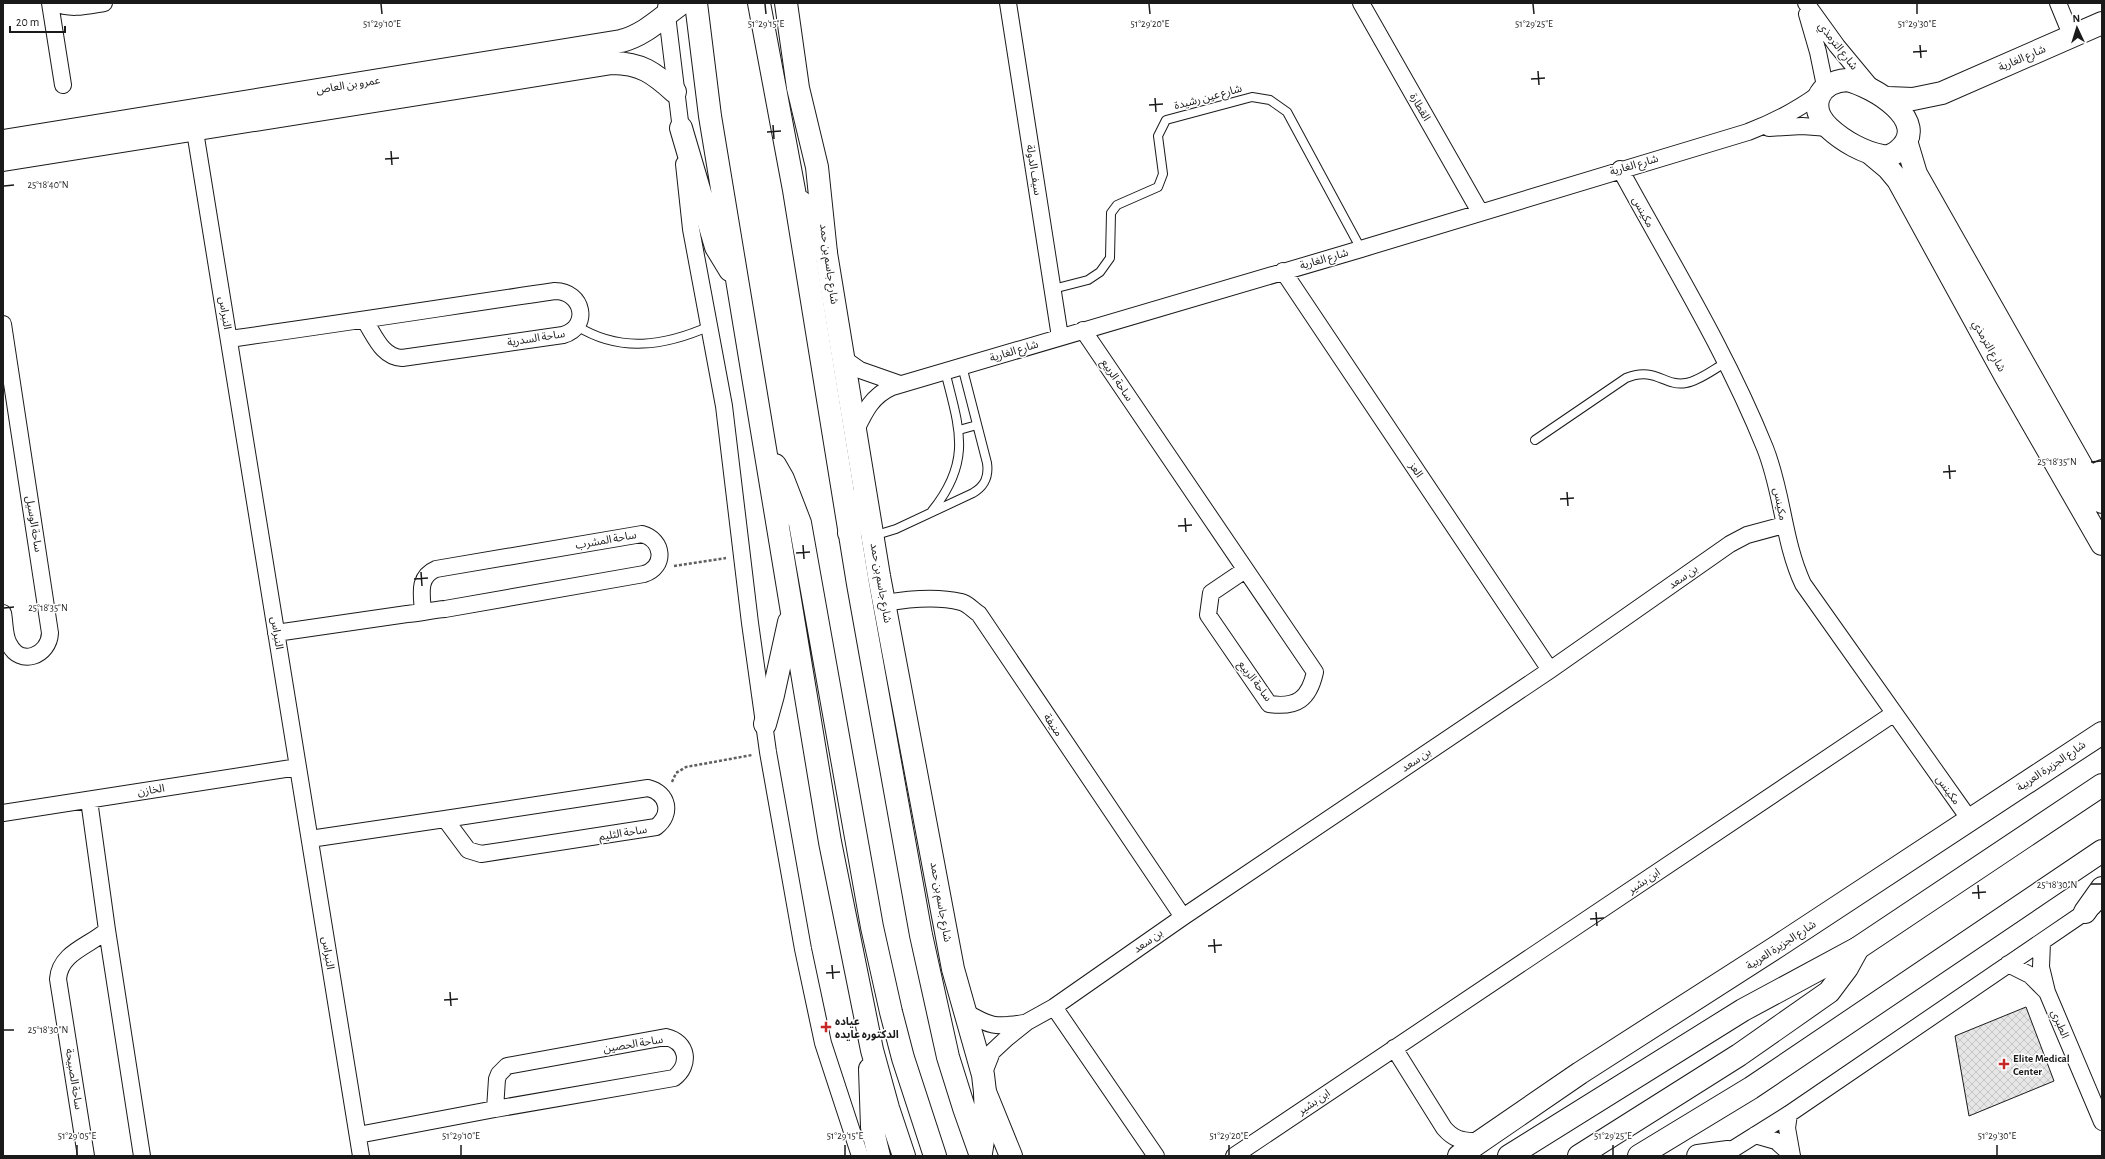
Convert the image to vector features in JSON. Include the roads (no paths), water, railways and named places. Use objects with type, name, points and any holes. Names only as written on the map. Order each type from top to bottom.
[{"type":"main road","points":[[696,3],[710,116],[830,842],[872,1050],[888,1108],[904,1156]]},
{"type":"main road","name":"شارع جاسم بن حمد","points":[[759,3],[794,190],[849,533],[921,935],[948,1058],[981,1155]]},
{"type":"main road","name":"شارع جاسم بن حمد","points":[[786,3],[798,88],[817,167],[826,253],[856,430],[865,494],[953,969],[984,1083],[1011,1156]]},
{"type":"main road","name":"عمرو بن العاص","points":[[3,141],[193,119],[536,65],[630,39],[653,26],[672,7]]},
{"type":"main road","name":"شارع الغارية","points":[[1907,136],[1928,102],[1942,93],[2072,37],[2099,28]]},
{"type":"main road","name":"عمرو بن العاص","points":[[536,65],[612,63],[634,64],[657,76],[675,92]]},
{"type":"main road","points":[[1836,80],[1847,80],[1880,93],[1898,109],[1907,136],[1896,153],[1885,156],[1870,153],[1844,140],[1828,128],[1819,111],[1822,90],[1836,80]]},
{"type":"main road","name":"شارع الغارية","points":[[1880,93],[1913,99],[1942,93]]},
{"type":"main road","name":"عمرو بن العاص","points":[[3,160],[193,119]]},
{"type":"main road","points":[[681,128],[705,204],[716,247],[737,282]]},
{"type":"main road","name":"شارع الترمذي","points":[[1907,136],[1916,174],[2086,477],[2102,502]]},
{"type":"main road","name":"شارع الترمذي","points":[[1870,153],[1888,168],[1898,180],[2006,377],[2086,477],[2102,544]]},
{"type":"main road","points":[[794,190],[817,232],[826,253]]},
{"type":"main road","points":[[765,446],[783,479],[800,522],[872,927],[903,1058],[936,1156]]},
{"type":"main road","points":[[849,533],[865,494]]},
{"type":"main road","points":[[765,724],[792,609]]},
{"type":"main road","name":"شارع الجزيرة العربية","points":[[1459,1156],[2102,732]]},
{"type":"main road","points":[[1514,1153],[1743,1010],[1858,948],[2099,783]]},
{"type":"main road","points":[[1639,1156],[1751,1088],[2102,851]]},
{"type":"main road","points":[[2093,906],[2102,888]]},
{"type":"main road","points":[[1579,1156],[1739,1055],[1829,992],[1848,968],[1858,948]]},
{"type":"main road","points":[[872,1050],[869,1080],[870,1106],[872,1127],[878,1156]]},
{"type":"main road","points":[[981,1155],[986,1121],[984,1083]]},
{"type":"main road","points":[[1514,1153],[1539,1102]]},
{"type":"main road","points":[[1698,1156],[1725,1154]]},
{"type":"street","points":[[50,3],[63,85]]},
{"type":"street","points":[[55,3],[64,7],[77,7],[104,3]]},
{"type":"street","name":"سيف الدولة","points":[[1008,3],[1060,337]]},
{"type":"street","name":"القطارة","points":[[1361,3],[1480,212]]},
{"type":"street","name":"شارع الترمذي","points":[[1803,3],[1815,41],[1822,90]]},
{"type":"street","name":"شارع الترمذي","points":[[1806,3],[1837,46],[1880,93]]},
{"type":"street","points":[[2058,3],[2072,37]]},
{"type":"street","points":[[672,7],[675,92],[681,128],[690,229],[710,326],[724,406],[768,752],[803,949],[823,1043],[860,1156]]},
{"type":"street","name":"شارع الغارية","points":[[856,430],[865,410],[877,395],[892,386],[1361,249],[1620,169],[1748,132],[1773,123],[1797,110],[1822,90]]},
{"type":"street","name":"النبراس","points":[[193,119],[361,1156]]},
{"type":"street","name":"شارع الغارية","points":[[1748,132],[1775,127],[1802,126],[1828,128]]},
{"type":"street","name":"مكينس","points":[[1620,169],[1725,363],[1772,465],[1780,494],[1784,525],[1794,565],[1803,584],[1893,714],[1970,820]]},
{"type":"street","name":"العز","points":[[1283,271],[1550,670]]},
{"type":"street","name":"ساحة السدرية","points":[[229,339],[561,291],[572,296],[579,305],[580,316],[576,326],[569,333],[563,335],[402,358],[394,358],[383,350],[366,320]]},
{"type":"street","name":"ساحة الوسيل","points":[[3,324],[50,633],[48,644],[45,649],[36,655],[30,656],[15,652],[8,644],[3,613]]},
{"type":"street","name":"ساحة الربيع","points":[[1083,330],[1315,672],[1311,687],[1300,700],[1284,706],[1269,704],[1208,615],[1211,593],[1245,570]]},
{"type":"street","points":[[843,358],[860,370],[900,384]]},
{"type":"street","name":"بن سعد","points":[[1027,1022],[1054,1007],[1183,917],[1550,670],[1730,544],[1747,535],[1784,525]]},
{"type":"street","name":"ساحة المشرب","points":[[642,534],[655,541],[660,550],[659,560],[654,570],[644,574],[423,612],[422,582],[430,572],[436,569],[642,534]]},
{"type":"street","name":"منيفة","points":[[885,603],[899,600],[934,599],[962,602],[979,614],[1183,917]]},
{"type":"street","points":[[276,633],[423,612]]},
{"type":"street","name":"ابن بشير","points":[[1234,1156],[1893,714]]},
{"type":"street","name":"الخازن","points":[[3,813],[298,767]]},
{"type":"street","name":"ساحة الثليم","points":[[643,788],[653,789],[665,800],[666,816],[656,827],[481,854],[468,850],[445,819],[643,788]]},
{"type":"street","points":[[88,800],[142,1156]]},
{"type":"street","points":[[310,839],[445,819]]},
{"type":"street","points":[[1725,1154],[1789,1114],[2093,906]]},
{"type":"street","name":"ساحة الصبيحة","points":[[86,1156],[58,979],[59,970],[63,962],[68,957],[93,942],[107,930]]},
{"type":"street","name":"الطبري","points":[[2042,942],[2041,967],[2047,992],[2102,1122]]},
{"type":"street","name":"الطبري","points":[[2008,964],[2030,975],[2047,992]]},
{"type":"street","points":[[1054,1007],[1156,1156]]},
{"type":"street","points":[[964,1011],[983,1023],[1002,1027],[1027,1022]]},
{"type":"street","points":[[984,1083],[992,1052],[1027,1022]]},
{"type":"street","name":"ساحة الحصين","points":[[358,1135],[495,1109],[674,1078],[682,1070],[685,1064],[685,1053],[676,1041],[666,1037],[507,1066],[499,1074],[495,1109]]},
{"type":"street","points":[[1394,1048],[1444,1128],[1451,1136],[1462,1140],[1481,1142]]},
{"type":"street","points":[[1789,1114],[1787,1128],[1792,1156]]},
{"type":"street","points":[[1755,1135],[1776,1141],[1792,1156]]},
{"type":"lane","name":"شارع عين رشيدة","points":[[1053,289],[1088,280],[1100,272],[1110,258],[1111,213],[1117,205],[1158,187],[1163,174],[1158,136],[1166,120],[1252,97],[1270,100],[1287,112],[1361,249]]},
{"type":"lane","points":[[576,326],[593,336],[619,343],[651,344],[688,336],[710,326]]},
{"type":"lane","points":[[1535,440],[1626,378],[1638,373],[1648,373],[1676,382],[1686,383],[1725,363]]},
{"type":"lane","points":[[873,537],[896,529],[973,493],[981,488],[986,481],[988,472],[962,366]]},
{"type":"lane","points":[[930,513],[948,489],[954,476],[961,446],[959,430],[945,371]]},
{"type":"lane","points":[[959,430],[977,425]]},
{"type":"place","name":"عياده الدكتوره عايده","points":[[826,1027]]},
{"type":"place","name":"Elite Medical Center","points":[[2004,1064]]}]
